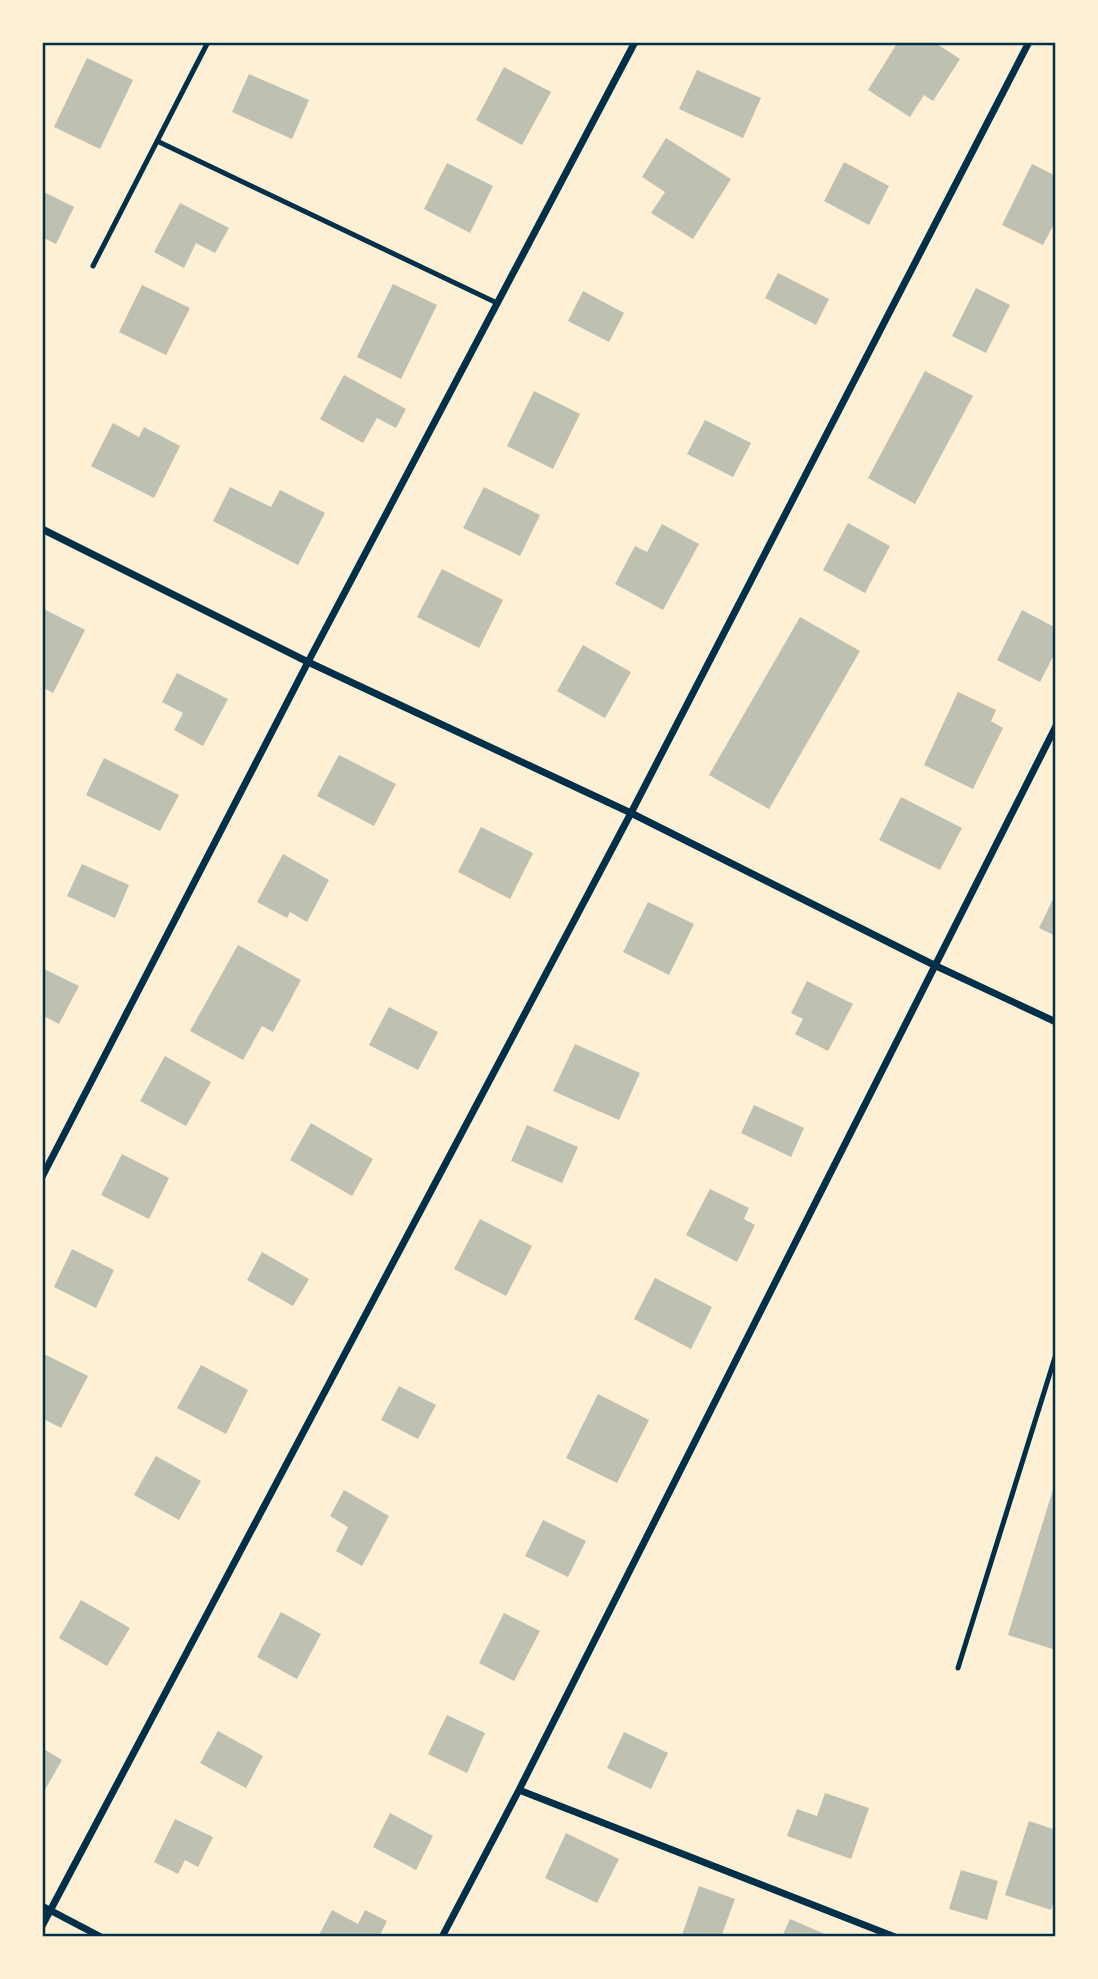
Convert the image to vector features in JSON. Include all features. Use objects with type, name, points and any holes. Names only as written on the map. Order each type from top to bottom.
[{"type":"street","points":[[42,1177],[308,662],[635,42]]},
{"type":"street","points":[[42,1926],[46,1909],[631,813],[1028,42]]},
{"type":"street","points":[[42,529],[308,662],[631,813],[934,965],[1056,1022]]},
{"type":"street","points":[[442,1937],[519,1790],[1056,726]]},
{"type":"street","points":[[519,1790],[895,1937]]},
{"type":"street","points":[[46,1909],[101,1937]]},
{"type":"lane","points":[[93,265],[208,42]]},
{"type":"lane","points":[[157,141],[497,303]]},
{"type":"lane","points":[[958,1668],[1056,1354]]},
{"type":"building","points":[[898,42],[934,42],[960,59],[933,101],[924,95],[910,117],[868,90]]},
{"type":"building","points":[[87,58],[133,80],[100,149],[54,127]]},
{"type":"building","points":[[504,67],[551,92],[522,145],[476,120]]},
{"type":"building","points":[[697,70],[761,98],[743,138],[679,109]]},
{"type":"building","points":[[249,74],[309,100],[292,139],[232,112]]},
{"type":"building","points":[[666,138],[731,179],[693,239],[651,213],[665,192],[642,177]]},
{"type":"building","points":[[844,162],[889,186],[869,225],[824,201]]},
{"type":"building","points":[[447,163],[493,186],[470,233],[424,209]]},
{"type":"building","points":[[1032,164],[1056,176],[1056,220],[1043,245],[1002,225]]},
{"type":"building","points":[[42,191],[74,207],[56,244],[42,237]]},
{"type":"building","points":[[180,203],[229,228],[215,253],[196,243],[184,268],[154,252]]},
{"type":"building","points":[[778,273],[829,299],[816,325],[765,298]]},
{"type":"building","points":[[393,284],[437,305],[401,379],[357,357]]},
{"type":"building","points":[[142,285],[190,308],[166,355],[119,332]]},
{"type":"building","points":[[976,288],[1010,305],[986,353],[952,336]]},
{"type":"building","points":[[583,291],[624,313],[609,342],[568,321]]},
{"type":"building","points":[[925,371],[973,396],[915,504],[868,478]]},
{"type":"building","points":[[344,375],[406,409],[396,428],[377,418],[363,443],[320,419]]},
{"type":"building","points":[[534,391],[580,414],[553,469],[507,446]]},
{"type":"building","points":[[705,420],[751,443],[733,477],[687,454]]},
{"type":"building","points":[[113,423],[139,437],[144,427],[180,446],[154,498],[91,466]]},
{"type":"building","points":[[230,487],[271,507],[280,490],[325,513],[298,565],[213,521]]},
{"type":"building","points":[[484,487],[540,515],[520,556],[463,528]]},
{"type":"building","points":[[848,523],[890,546],[865,593],[823,570]]},
{"type":"building","points":[[662,524],[699,544],[663,610],[615,584],[635,546],[647,552]]},
{"type":"building","points":[[442,569],[503,600],[479,648],[417,617]]},
{"type":"building","points":[[42,608],[85,630],[53,693],[42,687]]},
{"type":"building","points":[[1022,610],[1056,628],[1056,651],[1040,682],[997,660]]},
{"type":"building","points":[[800,617],[860,651],[769,809],[709,775]]},
{"type":"building","points":[[583,645],[631,672],[605,718],[557,691]]},
{"type":"building","points":[[177,673],[228,699],[203,746],[174,730],[183,713],[162,702]]},
{"type":"building","points":[[958,692],[996,710],[991,721],[1003,728],[973,789],[924,765]]},
{"type":"building","points":[[339,755],[396,784],[374,826],[317,796]]},
{"type":"building","points":[[104,758],[179,795],[160,831],[86,795]]},
{"type":"building","points":[[901,797],[962,828],[940,870],[879,840]]},
{"type":"building","points":[[481,827],[533,853],[510,899],[458,872]]},
{"type":"building","points":[[283,854],[329,880],[307,922],[290,912],[287,918],[257,902]]},
{"type":"building","points":[[82,864],[129,885],[115,918],[67,896]]},
{"type":"building","points":[[1056,893],[1056,936],[1039,928]]},
{"type":"building","points":[[648,902],[694,924],[669,975],[623,952]]},
{"type":"building","points":[[238,945],[301,980],[273,1032],[262,1026],[243,1060],[190,1031]]},
{"type":"building","points":[[42,968],[79,986],[59,1024],[42,1015]]},
{"type":"building","points":[[807,981],[853,1004],[828,1051],[795,1034],[803,1019],[791,1013]]},
{"type":"building","points":[[389,1007],[438,1032],[418,1070],[369,1045]]},
{"type":"building","points":[[575,1044],[640,1073],[619,1120],[553,1091]]},
{"type":"building","points":[[165,1056],[211,1082],[186,1126],[140,1101]]},
{"type":"building","points":[[754,1105],[804,1128],[791,1157],[741,1133]]},
{"type":"building","points":[[311,1123],[373,1159],[352,1196],[290,1160]]},
{"type":"building","points":[[527,1125],[578,1147],[562,1183],[511,1161]]},
{"type":"building","points":[[122,1154],[169,1178],[149,1219],[101,1195]]},
{"type":"building","points":[[710,1189],[749,1208],[744,1219],[755,1225],[737,1262],[686,1235]]},
{"type":"building","points":[[480,1219],[532,1246],[506,1296],[454,1269]]},
{"type":"building","points":[[72,1249],[114,1270],[96,1308],[54,1287]]},
{"type":"building","points":[[262,1252],[309,1279],[293,1306],[247,1280]]},
{"type":"building","points":[[655,1278],[712,1307],[691,1349],[634,1319]]},
{"type":"building","points":[[42,1353],[88,1376],[61,1428],[42,1418]]},
{"type":"building","points":[[201,1365],[248,1390],[226,1434],[177,1408]]},
{"type":"building","points":[[399,1386],[436,1405],[418,1439],[381,1420]]},
{"type":"building","points":[[598,1394],[649,1420],[617,1483],[566,1458]]},
{"type":"building","points":[[156,1456],[201,1481],[179,1520],[134,1495]]},
{"type":"building","points":[[1056,1483],[1056,1650],[1008,1635]]},
{"type":"building","points":[[344,1490],[389,1516],[362,1566],[336,1551],[348,1527],[330,1516]]},
{"type":"building","points":[[543,1520],[586,1541],[568,1577],[525,1556]]},
{"type":"building","points":[[81,1600],[130,1628],[107,1666],[59,1638]]},
{"type":"building","points":[[281,1612],[321,1634],[297,1679],[257,1657]]},
{"type":"building","points":[[504,1613],[540,1631],[514,1681],[479,1663]]},
{"type":"building","points":[[447,1715],[485,1733],[467,1773],[428,1754]]},
{"type":"building","points":[[218,1731],[263,1756],[246,1788],[200,1763]]},
{"type":"building","points":[[624,1732],[668,1753],[651,1789],[607,1768]]},
{"type":"building","points":[[42,1748],[62,1760],[42,1795]]},
{"type":"building","points":[[825,1793],[869,1808],[851,1859],[787,1836],[797,1809],[817,1816]]},
{"type":"building","points":[[390,1813],[433,1836],[416,1870],[373,1847]]},
{"type":"building","points":[[175,1819],[213,1837],[198,1867],[185,1860],[178,1874],[154,1862]]},
{"type":"building","points":[[1029,1821],[1056,1830],[1056,1894],[1051,1910],[1005,1895]]},
{"type":"building","points":[[566,1833],[619,1859],[597,1903],[545,1878]]},
{"type":"building","points":[[961,1870],[998,1881],[987,1920],[949,1909]]},
{"type":"building","points":[[699,1886],[735,1899],[721,1937],[682,1935]]},
{"type":"building","points":[[332,1910],[358,1924],[365,1910],[387,1921],[379,1937],[318,1937]]},
{"type":"building","points":[[790,1919],[825,1934],[824,1937],[782,1937]]}]
